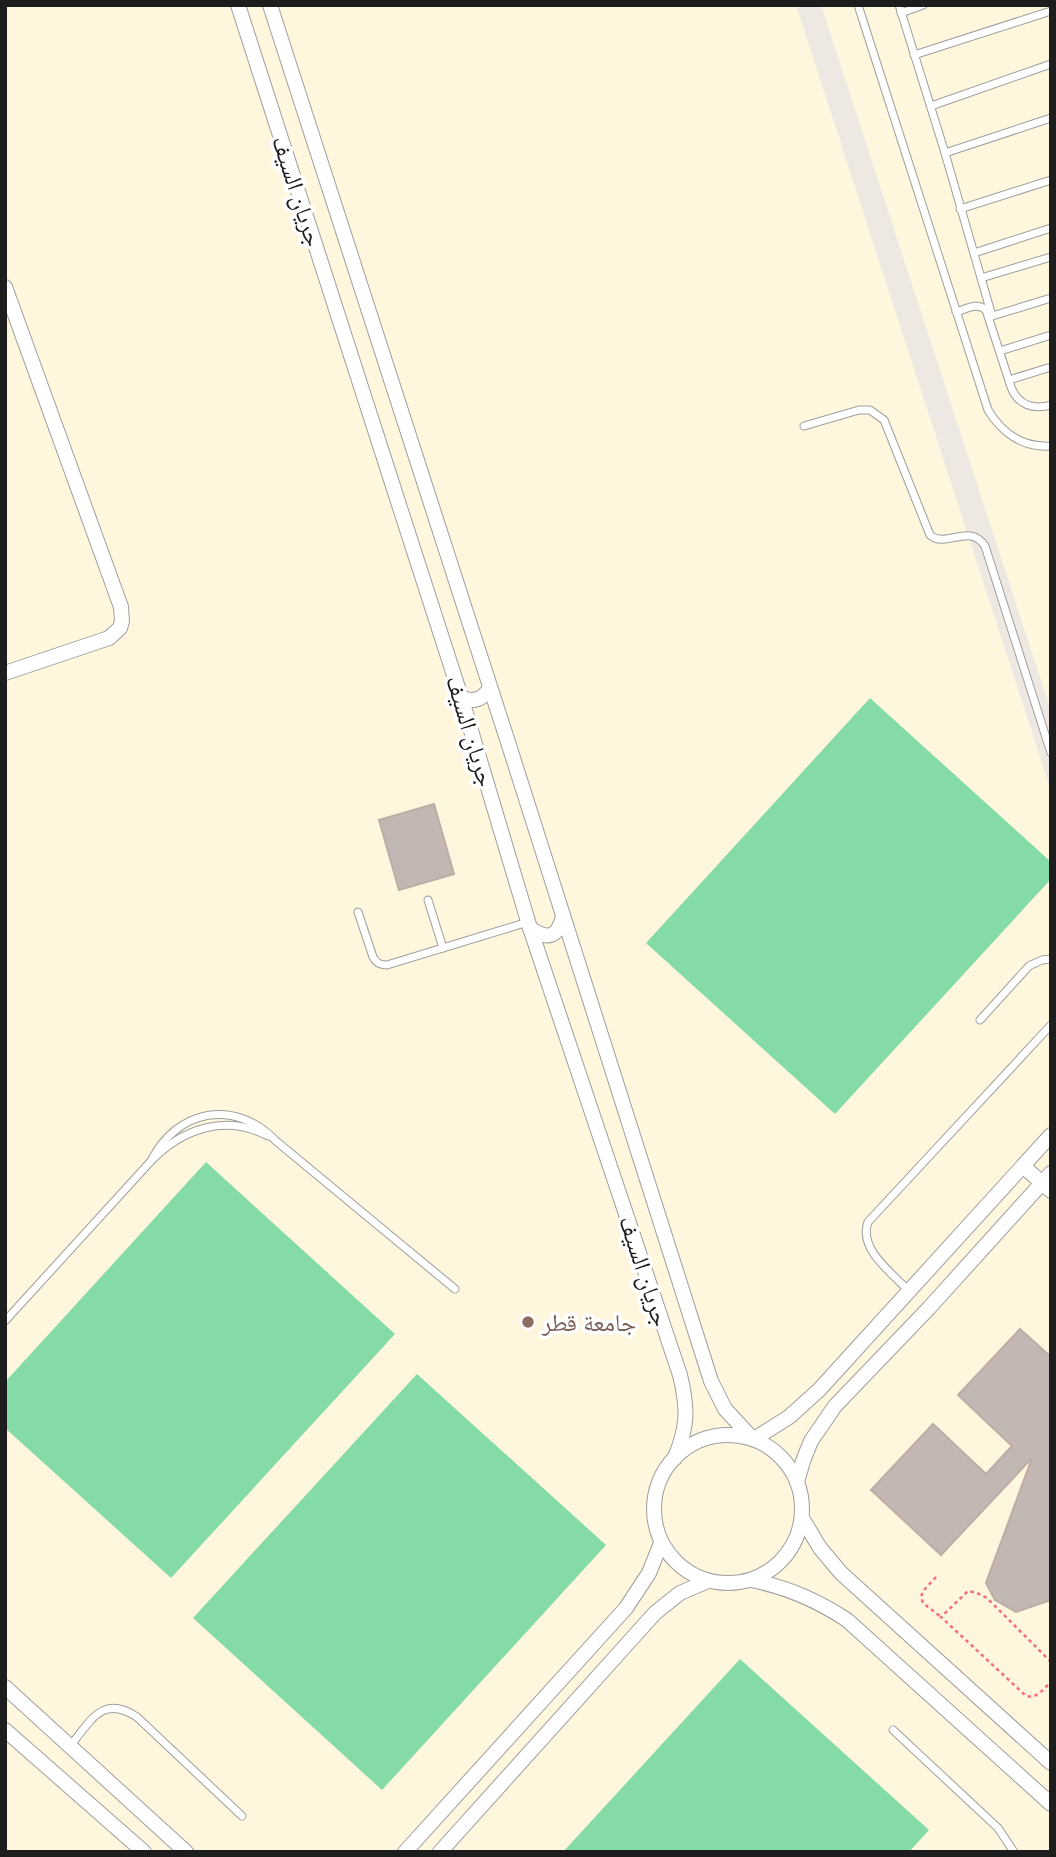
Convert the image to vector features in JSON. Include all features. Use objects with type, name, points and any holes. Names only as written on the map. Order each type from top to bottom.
[{"type":"street","name":"جريان السيف","points":[[239,5],[461,697],[529,925],[680,1375],[685,1396],[684,1432],[675,1458]]},
{"type":"street","name":"جريان السيف","points":[[270,5],[711,1381],[725,1409],[752,1437]]},
{"type":"street","points":[[5,287],[98,540],[122,614],[120,628],[109,638],[5,673]]},
{"type":"street","points":[[461,697],[474,701],[490,688]]},
{"type":"street","points":[[529,925],[540,934],[548,936],[557,933],[563,916]]},
{"type":"street","points":[[752,1437],[789,1417],[805,1404],[1023,1166],[1047,1145]]},
{"type":"street","points":[[797,1482],[807,1451],[835,1406],[1048,1182],[1023,1166]]},
{"type":"street","points":[[909,1291],[929,1308]]},
{"type":"street","points":[[750,1580],[771,1569],[789,1552],[802,1518],[797,1482],[784,1460],[752,1437],[729,1434],[704,1438],[682,1450],[665,1469],[655,1492],[653,1518],[667,1553],[685,1571],[708,1581],[729,1583],[750,1580],[771,1584],[811,1598],[847,1620],[1051,1804]]},
{"type":"street","points":[[802,1518],[820,1548],[841,1573],[1051,1763]]},
{"type":"street","points":[[405,1852],[626,1608],[649,1573],[661,1543]]},
{"type":"street","points":[[440,1852],[655,1613],[680,1593],[708,1581]]},
{"type":"street","points":[[5,1687],[186,1852]]},
{"type":"street","points":[[5,1730],[144,1852]]},
{"type":"lane","points":[[858,5],[984,399],[1002,429],[1022,442],[1051,446]]},
{"type":"lane","points":[[923,5],[900,9],[945,153],[1009,380],[1016,397],[1025,404],[1036,408],[1051,405]]},
{"type":"lane","points":[[914,55],[1051,11]]},
{"type":"lane","points":[[931,106],[1051,64]]},
{"type":"lane","points":[[945,153],[1051,118]]},
{"type":"lane","points":[[960,209],[1051,180]]},
{"type":"lane","points":[[974,253],[1051,228]]},
{"type":"lane","points":[[981,278],[1051,257]]},
{"type":"lane","points":[[990,317],[1051,298]]},
{"type":"lane","points":[[956,312],[979,306],[986,310],[990,317]]},
{"type":"lane","points":[[1000,351],[1051,335]]},
{"type":"lane","points":[[1009,380],[1051,367]]},
{"type":"lane","points":[[803,426],[859,410],[870,410],[878,414],[884,420],[930,535],[934,539],[942,539],[967,535],[982,541],[1051,753]]},
{"type":"lane","points":[[428,900],[443,948]]},
{"type":"lane","points":[[358,912],[373,957],[378,963],[387,965],[529,925]]},
{"type":"lane","points":[[979,1020],[1029,966],[1051,959]]},
{"type":"lane","points":[[909,1291],[869,1248],[865,1235],[869,1222],[1051,1025]]},
{"type":"lane","points":[[151,1160],[163,1140],[191,1120],[214,1114],[248,1120],[268,1132],[455,1289]]},
{"type":"lane","points":[[5,1321],[151,1160],[172,1142],[196,1130],[237,1126],[264,1134],[276,1141]]},
{"type":"lane","points":[[70,1747],[97,1713],[109,1708],[124,1708],[243,1816]]},
{"type":"lane","points":[[893,1730],[998,1828],[1014,1852]]},
{"type":"path","points":[[936,1577],[923,1591],[920,1597],[923,1603],[1026,1696],[1037,1696],[1051,1682]]},
{"type":"path","points":[[941,1617],[968,1591],[978,1593],[987,1598],[1051,1662]]},
{"type":"shaded area","name":"جامعة قطر","points":[[5,5],[796,5],[1051,791],[1051,1852],[5,1852]]},
{"type":"shaded area","points":[[821,5],[1051,5],[1051,711]]},
{"type":"green space","points":[[870,698],[1051,862],[1051,879],[835,1114],[646,943]]},
{"type":"green space","points":[[206,1162],[395,1334],[171,1578],[5,1428],[5,1382]]},
{"type":"green space","points":[[417,1374],[606,1545],[382,1790],[193,1618]]},
{"type":"green space","points":[[740,1659],[929,1830],[909,1852],[563,1852]]},
{"type":"building","points":[[434,804],[454,874],[399,890],[379,820]]},
{"type":"building","points":[[1020,1329],[1051,1357],[1051,1600],[1016,1612],[995,1600],[986,1583],[1032,1458],[941,1555],[871,1490],[933,1424],[986,1474],[1012,1446],[958,1395]]},
{"type":"place","name":"جامعة قطر","points":[[528,1322]]}]
